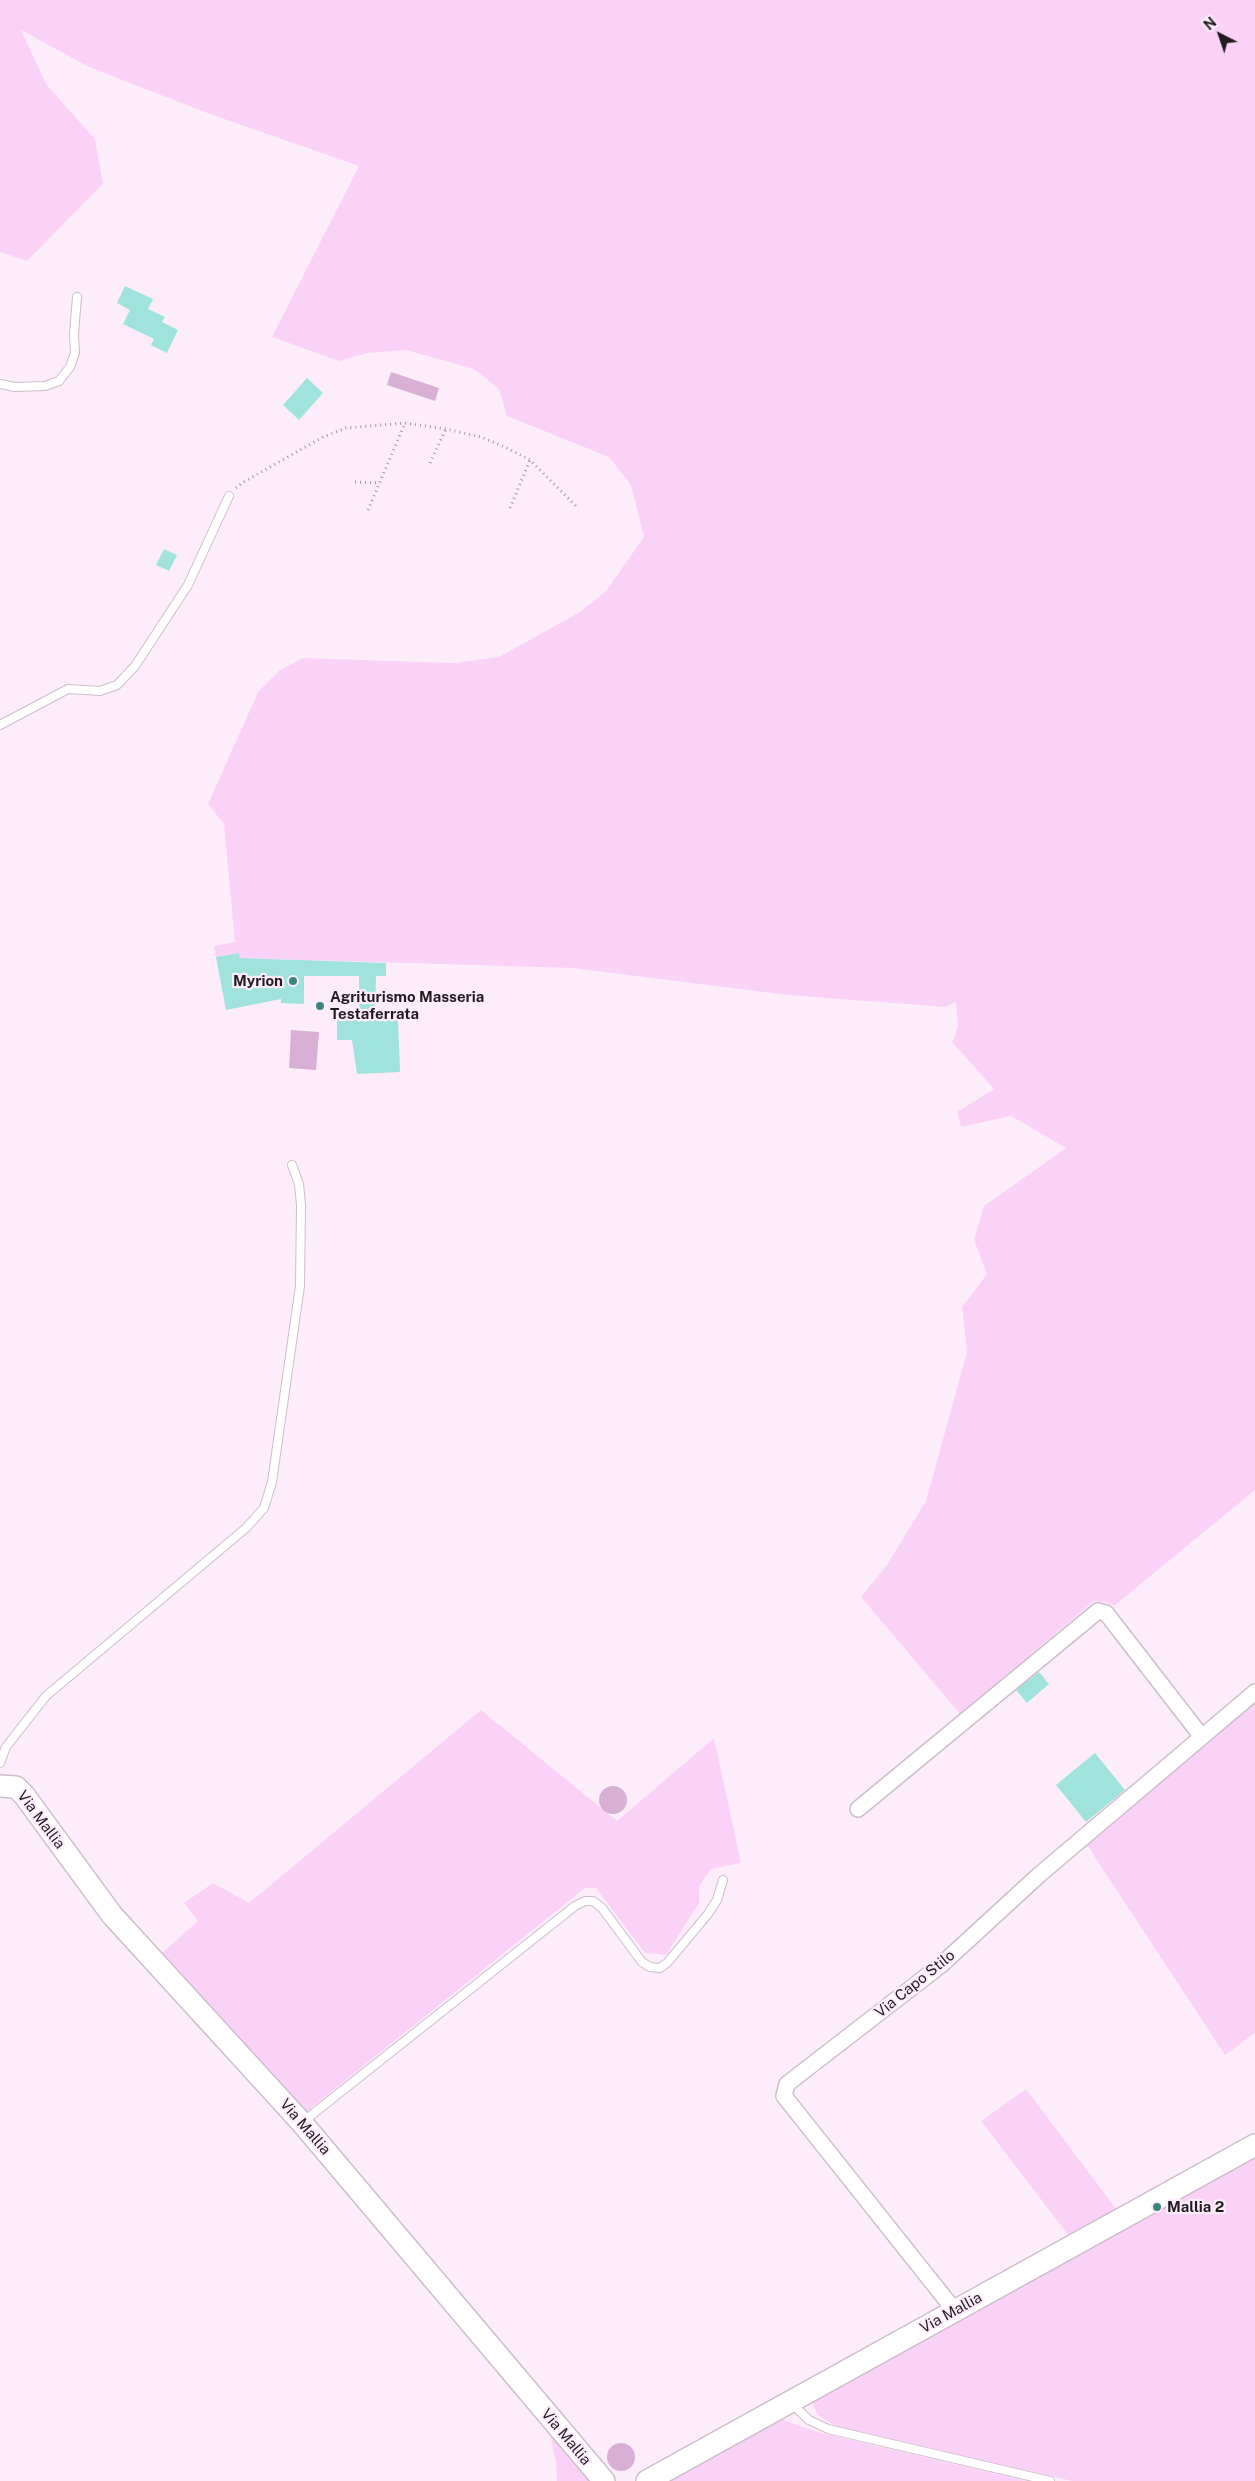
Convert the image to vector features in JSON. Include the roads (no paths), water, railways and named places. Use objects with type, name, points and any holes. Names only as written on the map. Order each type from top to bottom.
[{"type":"street","points":[[858,1809],[1098,1611],[1106,1613],[1202,1737]]},
{"type":"street","name":"Via Capo Stilo","points":[[955,2311],[784,2096],[787,2084],[941,1965],[1039,1875],[1255,1692]]},
{"type":"street","name":"Via Mallia","points":[[0,1786],[16,1787],[24,1795],[112,1915],[302,2123],[604,2481]]},
{"type":"street","name":"Via Mallia","points":[[647,2481],[1255,2145]]},
{"type":"lane","points":[[0,384],[15,387],[45,386],[59,381],[70,367],[75,353],[74,334],[77,298]]},
{"type":"lane","points":[[0,725],[68,689],[100,691],[117,686],[135,666],[188,585],[229,496]]},
{"type":"lane","points":[[0,1763],[6,1748],[46,1696],[250,1524],[264,1508],[272,1482],[300,1286],[301,1205],[299,1184],[292,1165]]},
{"type":"lane","points":[[302,2123],[585,1900],[593,1901],[602,1908],[642,1962],[650,1967],[660,1968],[667,1963],[708,1914],[717,1900],[724,1880]]},
{"type":"lane","points":[[790,2402],[809,2420],[828,2429],[1050,2481]]},
{"type":"place","name":"Myrion","points":[[293,981]]},
{"type":"place","name":"Agriturismo Masseria Testaferrata","points":[[320,1006]]},
{"type":"place","name":"Mallia 2","points":[[1157,2207]]}]
